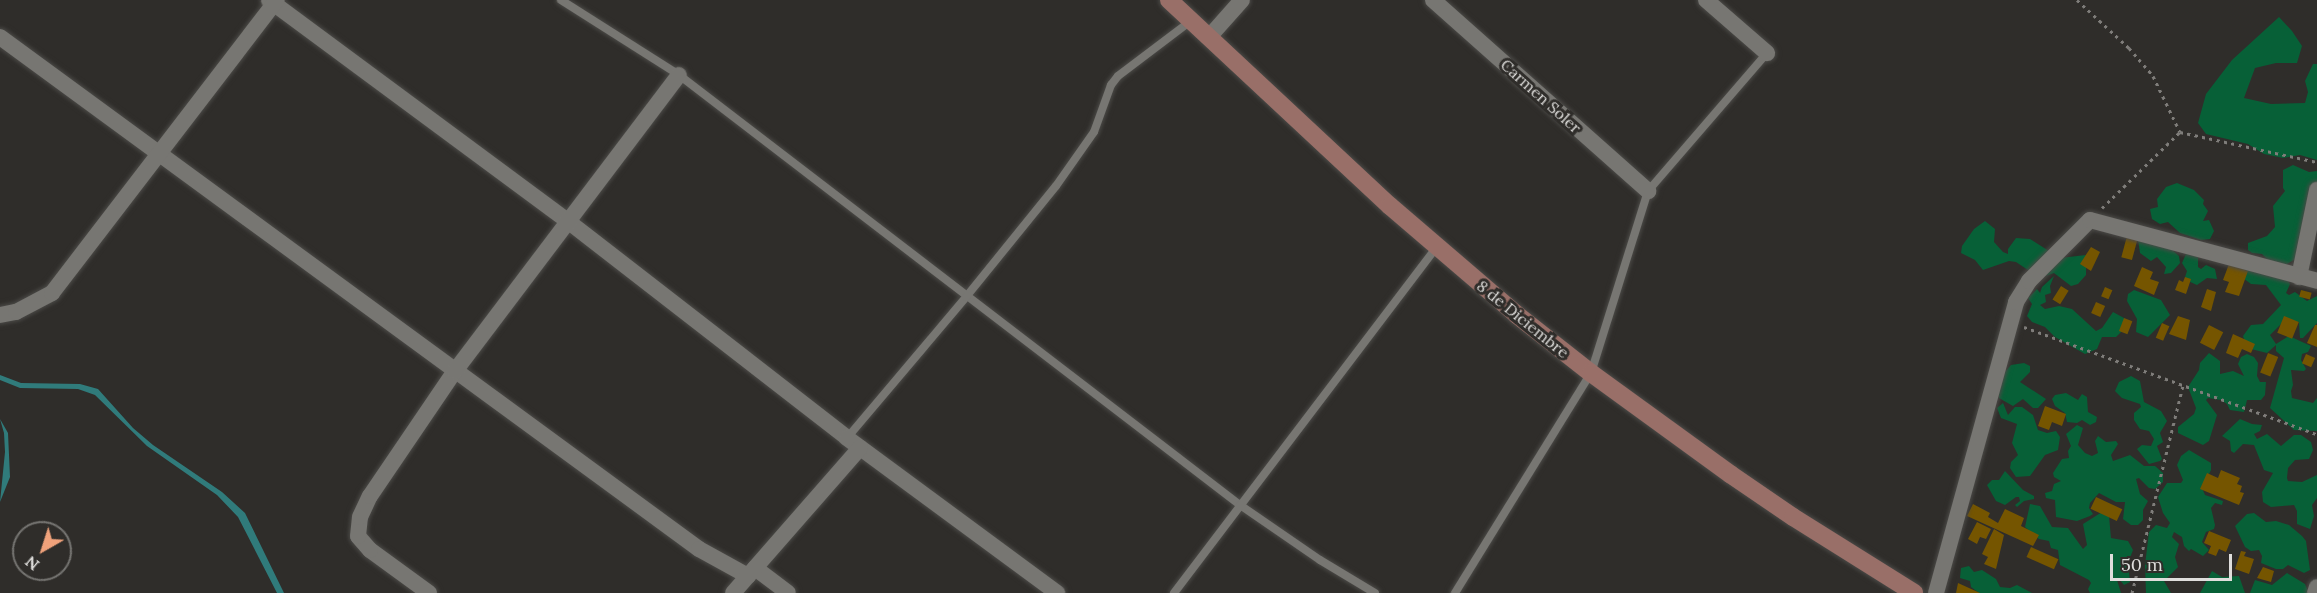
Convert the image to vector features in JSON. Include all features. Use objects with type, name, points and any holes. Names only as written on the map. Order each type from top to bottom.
[{"type":"street","name":"8 de Diciembre","points":[[1169,0],[1436,248],[1591,373],[1793,517],[1914,593]]},
{"type":"street","points":[[1210,36],[1242,0]]},
{"type":"street","points":[[1706,0],[1767,53]]},
{"type":"street","points":[[0,315],[16,312],[52,293],[161,155],[273,1],[570,222],[860,448],[1057,593]]},
{"type":"street","name":"Carmen Soler","points":[[1444,4],[1648,191]]},
{"type":"street","points":[[0,37],[699,549],[752,572],[788,593]]},
{"type":"street","points":[[429,593],[370,550],[358,536],[360,517],[370,496],[455,371],[570,222],[678,75]]},
{"type":"street","points":[[2299,277],[2317,190]]},
{"type":"street","points":[[1936,593],[2016,302],[2029,281],[2090,220],[2317,281]]},
{"type":"street","points":[[733,593],[860,448]]},
{"type":"street","points":[[2315,593],[2317,587]]},
{"type":"lane","points":[[561,0],[678,75],[1240,505],[1320,560],[1375,593]]},
{"type":"lane","points":[[847,438],[1056,186],[1094,132],[1111,86],[1118,76],[1191,20]]},
{"type":"lane","points":[[1455,593],[1591,373],[1597,360],[1648,191],[1767,53]]},
{"type":"lane","points":[[1174,593],[1436,248]]},
{"type":"path","points":[[2077,0],[2130,48],[2154,76],[2180,132]]},
{"type":"path","points":[[2180,132],[2317,162]]},
{"type":"path","points":[[2090,220],[2180,132]]},
{"type":"path","points":[[2011,322],[2317,434]]},
{"type":"path","points":[[2132,593],[2183,385]]},
{"type":"green space","points":[[2279,17],[2302,46],[2297,63],[2276,63],[2255,68],[2244,98],[2271,104],[2305,103],[2308,92],[2305,81],[2313,64],[2317,64],[2317,160],[2300,155],[2283,158],[2264,154],[2248,144],[2206,134],[2198,123],[2206,94],[2232,60]]},
{"type":"green space","points":[[2293,165],[2309,172],[2317,171],[2317,213],[2299,257],[2285,265],[2267,259],[2262,254],[2252,253],[2248,250],[2248,243],[2267,236],[2275,227],[2273,206],[2285,191],[2283,170]]},
{"type":"green space","points":[[2177,183],[2194,190],[2204,200],[2203,204],[2208,211],[2203,221],[2209,220],[2214,231],[2210,239],[2201,240],[2180,233],[2168,222],[2160,224],[2152,219],[2150,209],[2158,207],[2157,199],[2166,187]]},
{"type":"green space","points":[[1985,221],[1995,229],[1994,242],[2003,252],[2008,254],[2008,249],[2016,238],[2030,239],[2060,258],[2086,255],[2086,275],[2078,284],[2071,286],[2054,273],[2040,278],[2016,262],[2009,261],[1983,270],[1975,260],[1961,253],[1962,246],[1974,229]]},
{"type":"green space","points":[[2138,239],[2169,247],[2179,256],[2180,263],[2171,273],[2164,274],[2166,267],[2157,257],[2151,261],[2140,253]]},
{"type":"green space","points":[[2186,254],[2198,257],[2198,267],[2201,269],[2206,265],[2215,269],[2217,279],[2207,278],[2197,285],[2188,281],[2185,277],[2187,271],[2182,263]]},
{"type":"green space","points":[[2246,269],[2288,281],[2290,284],[2286,293],[2289,295],[2295,292],[2307,301],[2317,296],[2317,323],[2303,338],[2300,338],[2299,322],[2288,321],[2282,323],[2270,335],[2276,344],[2289,336],[2311,346],[2308,352],[2302,354],[2301,360],[2306,369],[2304,371],[2291,370],[2293,385],[2291,391],[2292,398],[2313,403],[2317,398],[2317,431],[2294,430],[2270,408],[2284,358],[2276,351],[2276,345],[2267,353],[2247,348],[2243,336],[2251,325],[2263,324],[2281,305],[2266,285],[2251,284],[2243,278]]},
{"type":"green space","points":[[2054,276],[2050,286],[2051,293],[2045,295],[2046,302],[2040,305],[2045,309],[2059,306],[2072,309],[2096,331],[2102,328],[2113,312],[2124,318],[2125,328],[2116,337],[2102,337],[2097,349],[2085,354],[2055,337],[2045,327],[2032,322],[2027,316],[2032,304],[2028,298],[2037,289],[2040,293],[2042,287]]},
{"type":"green space","points":[[2134,290],[2161,300],[2170,315],[2148,337],[2136,332],[2137,319],[2127,301],[2128,294]]},
{"type":"green space","points":[[2209,353],[2220,361],[2220,374],[2233,371],[2244,376],[2238,364],[2241,357],[2247,354],[2254,357],[2258,363],[2257,376],[2260,382],[2266,382],[2265,395],[2261,400],[2247,400],[2244,412],[2230,410],[2221,400],[2208,398],[2206,400],[2217,415],[2209,441],[2203,445],[2178,433],[2178,427],[2194,414],[2196,408],[2188,387],[2199,370],[2200,363]]},
{"type":"green space","points":[[2024,363],[2030,366],[2030,372],[2020,382],[2046,399],[2038,408],[2033,408],[2023,399],[2013,406],[1999,398],[1999,387],[2004,373],[2011,365]]},
{"type":"green space","points":[[2131,376],[2140,381],[2144,402],[2161,411],[2167,421],[2160,433],[2163,442],[2157,446],[2162,459],[2149,464],[2137,449],[2142,445],[2151,446],[2154,439],[2149,431],[2140,429],[2134,420],[2134,413],[2141,407],[2140,404],[2122,398],[2115,391],[2119,382]]},
{"type":"green space","points":[[2066,393],[2078,400],[2082,394],[2087,397],[2088,412],[2097,417],[2096,422],[2090,425],[2082,420],[2077,423],[2067,422],[2065,413],[2055,406],[2052,399],[2055,395]]},
{"type":"green space","points":[[2003,403],[2008,415],[2015,407],[2022,407],[2033,415],[2038,430],[2047,433],[2056,431],[2060,437],[2058,450],[2045,455],[2030,476],[2016,477],[2010,468],[2011,462],[2018,455],[2012,443],[2017,424],[2001,418],[1997,408]]},
{"type":"green space","points":[[2240,419],[2262,425],[2260,431],[2254,434],[2257,439],[2267,434],[2281,446],[2294,435],[2301,435],[2311,442],[2313,450],[2309,459],[2295,460],[2288,468],[2287,478],[2288,481],[2302,482],[2317,475],[2317,498],[2312,505],[2314,516],[2310,529],[2297,524],[2297,511],[2294,505],[2271,507],[2263,502],[2262,492],[2273,473],[2264,470],[2254,445],[2243,444],[2234,453],[2231,451],[2230,441],[2222,436]]},
{"type":"green space","points":[[2077,425],[2083,428],[2078,445],[2085,453],[2092,456],[2098,453],[2095,441],[2098,436],[2106,442],[2116,441],[2118,444],[2111,455],[2113,461],[2130,455],[2144,466],[2155,466],[2163,473],[2163,482],[2155,489],[2149,488],[2139,478],[2136,479],[2140,494],[2148,501],[2143,510],[2143,520],[2138,525],[2131,525],[2123,519],[2125,502],[2116,502],[2099,493],[2090,503],[2089,508],[2093,514],[2090,516],[2077,521],[2056,517],[2055,500],[2046,498],[2045,493],[2052,491],[2054,484],[2061,481],[2054,477],[2053,473],[2062,459],[2069,458],[2068,451],[2071,446],[2066,434]]},
{"type":"green space","points":[[2189,450],[2211,463],[2211,470],[2202,488],[2205,495],[2223,501],[2222,505],[2215,503],[2211,508],[2214,529],[2206,532],[2202,542],[2209,550],[2203,556],[2191,549],[2189,551],[2184,546],[2182,537],[2174,532],[2172,537],[2179,544],[2175,557],[2178,567],[2164,581],[2171,593],[2146,593],[2145,565],[2149,532],[2156,525],[2167,528],[2170,523],[2163,513],[2158,497],[2167,483],[2181,483],[2183,480],[2177,465],[2181,456]]},
{"type":"green space","points":[[2005,471],[2023,490],[2034,496],[2034,499],[2024,501],[2017,507],[2015,505],[2020,501],[2019,497],[2005,505],[1996,501],[1987,485],[1992,480],[1999,480]]},
{"type":"green space","points":[[2030,504],[2040,506],[2052,527],[2068,528],[2083,549],[2087,545],[2083,524],[2102,512],[2109,516],[2111,538],[2128,541],[2133,550],[2128,563],[2130,582],[2124,585],[2118,578],[2117,580],[2121,593],[2090,593],[2089,580],[2060,565],[2058,550],[2051,548],[2049,541],[2039,539],[2025,527]]},
{"type":"green space","points":[[2254,513],[2266,522],[2276,521],[2289,525],[2302,536],[2306,541],[2310,570],[2304,573],[2288,565],[2283,569],[2276,569],[2261,563],[2262,556],[2259,550],[2251,551],[2245,547],[2235,526],[2247,514]]},
{"type":"green space","points":[[1969,566],[1974,572],[1982,570],[1996,579],[2000,587],[2010,588],[2017,585],[2032,593],[1979,593],[1971,587],[1970,581],[1960,578],[1961,568]]},
{"type":"green space","points":[[2212,571],[2222,577],[2239,576],[2245,593],[2200,593]]},
{"type":"green space","points":[[2287,573],[2305,584],[2309,593],[2250,593],[2255,580],[2272,585]]},
{"type":"water","points":[[0,375],[21,383],[80,384],[98,389],[133,428],[153,445],[222,492],[245,513],[284,593],[277,593],[238,517],[217,495],[147,446],[95,395],[78,389],[20,388],[0,380]]},
{"type":"water","points":[[0,419],[8,433],[10,477],[0,502],[5,452],[4,433]]},
{"type":"building","points":[[2127,236],[2138,239],[2132,260],[2121,257]]},
{"type":"building","points":[[2091,247],[2100,252],[2091,271],[2080,264]]},
{"type":"building","points":[[2229,264],[2248,271],[2239,296],[2225,292],[2229,282],[2223,280]]},
{"type":"building","points":[[2142,267],[2153,272],[2150,279],[2159,282],[2154,295],[2134,286]]},
{"type":"building","points":[[2185,277],[2191,279],[2186,294],[2175,290],[2179,280],[2183,282]]},
{"type":"building","points":[[2061,286],[2069,291],[2060,304],[2053,300]]},
{"type":"building","points":[[2105,287],[2112,290],[2108,299],[2101,296]]},
{"type":"building","points":[[2207,289],[2216,292],[2211,311],[2201,307]]},
{"type":"building","points":[[2301,290],[2312,293],[2310,300],[2299,297]]},
{"type":"building","points":[[2096,302],[2105,306],[2100,317],[2091,313]]},
{"type":"building","points":[[2178,316],[2190,320],[2186,340],[2169,334]]},
{"type":"building","points":[[2284,316],[2299,322],[2292,339],[2277,333]]},
{"type":"building","points":[[2124,318],[2132,321],[2127,334],[2119,331]]},
{"type":"building","points":[[2162,323],[2169,326],[2163,341],[2156,338]]},
{"type":"building","points":[[2209,325],[2223,332],[2214,350],[2200,343]]},
{"type":"building","points":[[2317,325],[2317,347],[2307,343]]},
{"type":"building","points":[[2233,334],[2255,344],[2251,353],[2242,349],[2238,358],[2226,353]]},
{"type":"building","points":[[2268,353],[2278,357],[2270,377],[2260,372]]},
{"type":"building","points":[[2306,354],[2315,358],[2311,367],[2302,363]]},
{"type":"building","points":[[2045,406],[2066,414],[2062,426],[2052,422],[2049,430],[2038,426]]},
{"type":"building","points":[[2221,470],[2240,478],[2237,484],[2242,486],[2240,492],[2244,493],[2239,505],[2200,489],[2207,473],[2218,478]]},
{"type":"building","points":[[2096,497],[2122,509],[2117,521],[2091,509]]},
{"type":"building","points":[[1973,504],[1990,513],[1988,517],[1998,523],[2005,509],[2024,518],[2021,526],[2039,535],[2033,546],[1967,516]]},
{"type":"building","points":[[1977,522],[1991,529],[1986,539],[1980,537],[1977,544],[1968,539]]},
{"type":"building","points":[[1994,529],[2004,535],[1996,569],[1984,564],[1988,557],[1982,554]]},
{"type":"building","points":[[2209,531],[2231,540],[2226,552],[2219,549],[2216,556],[2208,553],[2211,546],[2204,543]]},
{"type":"building","points":[[2031,547],[2058,559],[2054,569],[2027,557]]},
{"type":"building","points":[[2241,551],[2246,552],[2244,556],[2254,559],[2249,574],[2235,569]]},
{"type":"building","points":[[2263,567],[2274,571],[2271,582],[2257,578]]},
{"type":"building","points":[[1958,583],[1980,593],[1956,593]]}]
